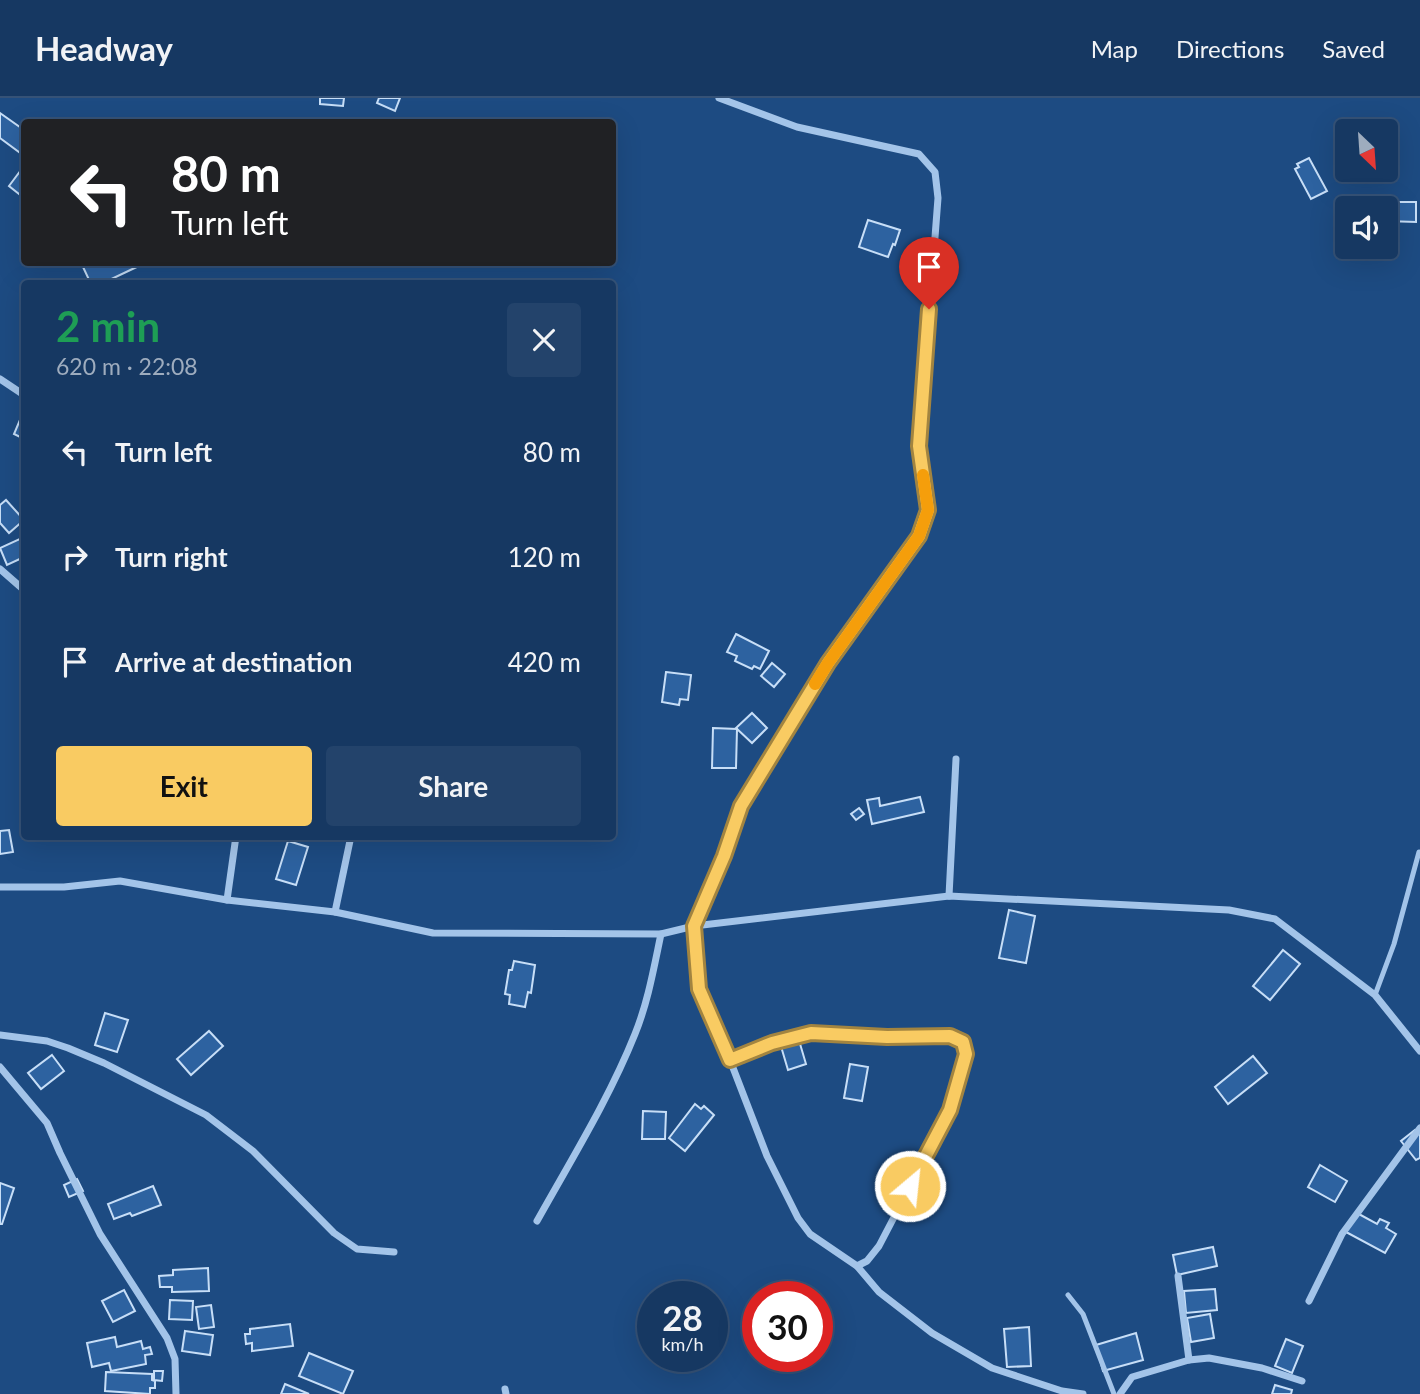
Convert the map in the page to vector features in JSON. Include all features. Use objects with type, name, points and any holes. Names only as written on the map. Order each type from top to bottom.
[{"type":"street","points":[[719,98],[797,127],[919,154],[935,173],[937,198],[919,446],[928,510],[919,536],[828,663],[741,806],[724,856],[694,926],[699,989],[768,1156],[798,1218],[810,1234],[858,1266],[879,1292],[932,1334],[992,1368],[1062,1391],[1083,1394]]},
{"type":"street","points":[[0,379],[21,392]]},
{"type":"street","points":[[0,569],[21,587]]},
{"type":"street","points":[[949,896],[956,759]]},
{"type":"street","points":[[227,900],[235,840]]},
{"type":"street","points":[[335,912],[350,840]]},
{"type":"street","points":[[0,887],[64,887],[120,881],[227,900],[335,912],[433,933],[661,934],[694,926],[949,896],[1229,910],[1275,919],[1375,995],[1420,1051]]},
{"type":"street","points":[[537,1221],[605,1099],[636,1032],[661,934]]},
{"type":"street","points":[[730,1060],[772,1043],[811,1033],[887,1037],[950,1036],[963,1042],[966,1054],[950,1110],[879,1246],[867,1261],[858,1266]]},
{"type":"street","points":[[0,1035],[47,1041],[68,1048],[104,1063],[206,1115],[253,1151],[334,1234],[357,1248],[394,1252]]},
{"type":"street","points":[[0,1067],[47,1124],[100,1234],[167,1338],[175,1359],[176,1394]]},
{"type":"street","points":[[1309,1301],[1342,1234],[1420,1128]]},
{"type":"street","points":[[1178,1276],[1189,1360]]},
{"type":"street","points":[[1120,1394],[1132,1377],[1189,1360],[1209,1358],[1262,1368],[1302,1381]]},
{"type":"lane","points":[[1375,995],[1394,944],[1419,852]]},
{"type":"lane","points":[[1068,1295],[1083,1314],[1114,1394]]},
{"type":"building","points":[[320,98],[344,98],[343,106],[320,104]]},
{"type":"building","points":[[379,98],[400,98],[395,111],[377,103]]},
{"type":"building","points":[[0,113],[21,128],[21,154],[0,138]]},
{"type":"building","points":[[1309,158],[1327,191],[1311,199],[1295,169],[1299,167],[1297,164]]},
{"type":"building","points":[[21,170],[21,196],[9,186]]},
{"type":"building","points":[[1398,202],[1416,202],[1416,222],[1398,221]]},
{"type":"building","points":[[868,220],[900,230],[888,257],[859,247]]},
{"type":"building","points":[[139,266],[109,280],[89,280],[83,267]]},
{"type":"building","points":[[21,417],[21,438],[14,434]]},
{"type":"building","points":[[6,500],[21,517],[21,523],[9,533],[0,523],[0,505]]},
{"type":"building","points":[[21,538],[21,558],[7,565],[0,548]]},
{"type":"building","points":[[736,634],[769,651],[760,669],[754,666],[752,669],[735,661],[737,656],[727,652]]},
{"type":"building","points":[[772,663],[785,674],[774,687],[761,676]]},
{"type":"building","points":[[666,672],[691,675],[688,700],[680,699],[679,705],[662,702]]},
{"type":"building","points":[[752,713],[767,728],[752,743],[736,728]]},
{"type":"building","points":[[713,728],[737,729],[736,768],[712,768]]},
{"type":"building","points":[[920,797],[924,812],[872,824],[867,800],[879,798],[880,806]]},
{"type":"building","points":[[859,808],[864,814],[856,820],[851,814]]},
{"type":"building","points":[[9,830],[13,852],[0,854],[0,831]]},
{"type":"building","points":[[288,841],[308,847],[296,885],[276,879]]},
{"type":"building","points":[[1009,910],[1035,916],[1026,963],[999,958]]},
{"type":"building","points":[[1283,950],[1300,964],[1270,1000],[1253,986]]},
{"type":"building","points":[[514,961],[535,965],[531,993],[528,992],[525,1007],[509,1004],[510,995],[505,994],[509,970],[512,970]]},
{"type":"building","points":[[105,1013],[128,1020],[117,1052],[95,1045]]},
{"type":"building","points":[[209,1031],[223,1046],[191,1075],[177,1059]]},
{"type":"building","points":[[798,1037],[806,1064],[788,1070],[780,1043]]},
{"type":"building","points":[[52,1055],[64,1071],[41,1089],[28,1073]]},
{"type":"building","points":[[1253,1056],[1267,1073],[1228,1104],[1215,1087]]},
{"type":"building","points":[[850,1064],[868,1067],[862,1101],[844,1098]]},
{"type":"building","points":[[695,1104],[701,1109],[704,1106],[714,1115],[685,1151],[669,1138]]},
{"type":"building","points":[[643,1111],[666,1112],[665,1139],[642,1139]]},
{"type":"building","points":[[1415,1130],[1420,1132],[1420,1158],[1416,1160],[1401,1141]]},
{"type":"building","points":[[1320,1165],[1347,1181],[1335,1202],[1308,1187]]},
{"type":"building","points":[[77,1179],[83,1191],[69,1197],[64,1185]]},
{"type":"building","points":[[0,1183],[14,1188],[2,1224],[0,1224]]},
{"type":"building","points":[[153,1186],[161,1205],[132,1216],[130,1213],[114,1219],[108,1204]]},
{"type":"building","points":[[1357,1213],[1377,1224],[1380,1219],[1389,1223],[1386,1228],[1396,1234],[1385,1253],[1346,1232]]},
{"type":"building","points":[[1213,1247],[1217,1266],[1177,1275],[1173,1255]]},
{"type":"building","points":[[208,1268],[209,1291],[172,1292],[172,1287],[160,1287],[159,1276],[173,1275],[173,1270]]},
{"type":"building","points":[[1215,1289],[1217,1310],[1186,1313],[1184,1291]]},
{"type":"building","points":[[124,1290],[135,1311],[113,1322],[102,1301]]},
{"type":"building","points":[[170,1300],[193,1301],[192,1320],[169,1319]]},
{"type":"building","points":[[211,1305],[214,1327],[199,1329],[196,1307]]},
{"type":"building","points":[[1210,1314],[1214,1338],[1191,1342],[1187,1318]]},
{"type":"building","points":[[290,1324],[293,1346],[252,1351],[252,1343],[246,1344],[245,1334],[250,1334],[250,1329]]},
{"type":"building","points":[[1029,1327],[1031,1366],[1007,1367],[1004,1329]]},
{"type":"building","points":[[185,1331],[213,1335],[210,1355],[182,1351]]},
{"type":"building","points":[[1136,1333],[1143,1360],[1103,1371],[1096,1345]]},
{"type":"building","points":[[115,1337],[117,1347],[141,1341],[143,1349],[150,1347],[152,1354],[145,1355],[146,1364],[111,1371],[109,1363],[92,1367],[87,1343]]},
{"type":"building","points":[[1286,1339],[1303,1346],[1292,1373],[1275,1366]]},
{"type":"building","points":[[309,1353],[353,1371],[343,1394],[299,1376]]},
{"type":"building","points":[[154,1371],[163,1371],[162,1381],[154,1380]]},
{"type":"building","points":[[106,1372],[152,1374],[155,1388],[150,1388],[150,1394],[105,1391]]},
{"type":"building","points":[[285,1384],[309,1394],[281,1394]]},
{"type":"building","points":[[1275,1385],[1292,1390],[1291,1394],[1272,1394]]},
{"type":"slow traffic","points":[[815,684],[919,536],[928,510],[923,475]]},
{"type":"route","points":[[910,1186],[950,1110],[966,1054],[963,1042],[950,1036],[887,1037],[811,1033],[772,1043],[730,1060],[699,989],[694,926],[724,856],[741,806],[828,663],[919,536],[928,510],[919,446],[929,309]]}]
